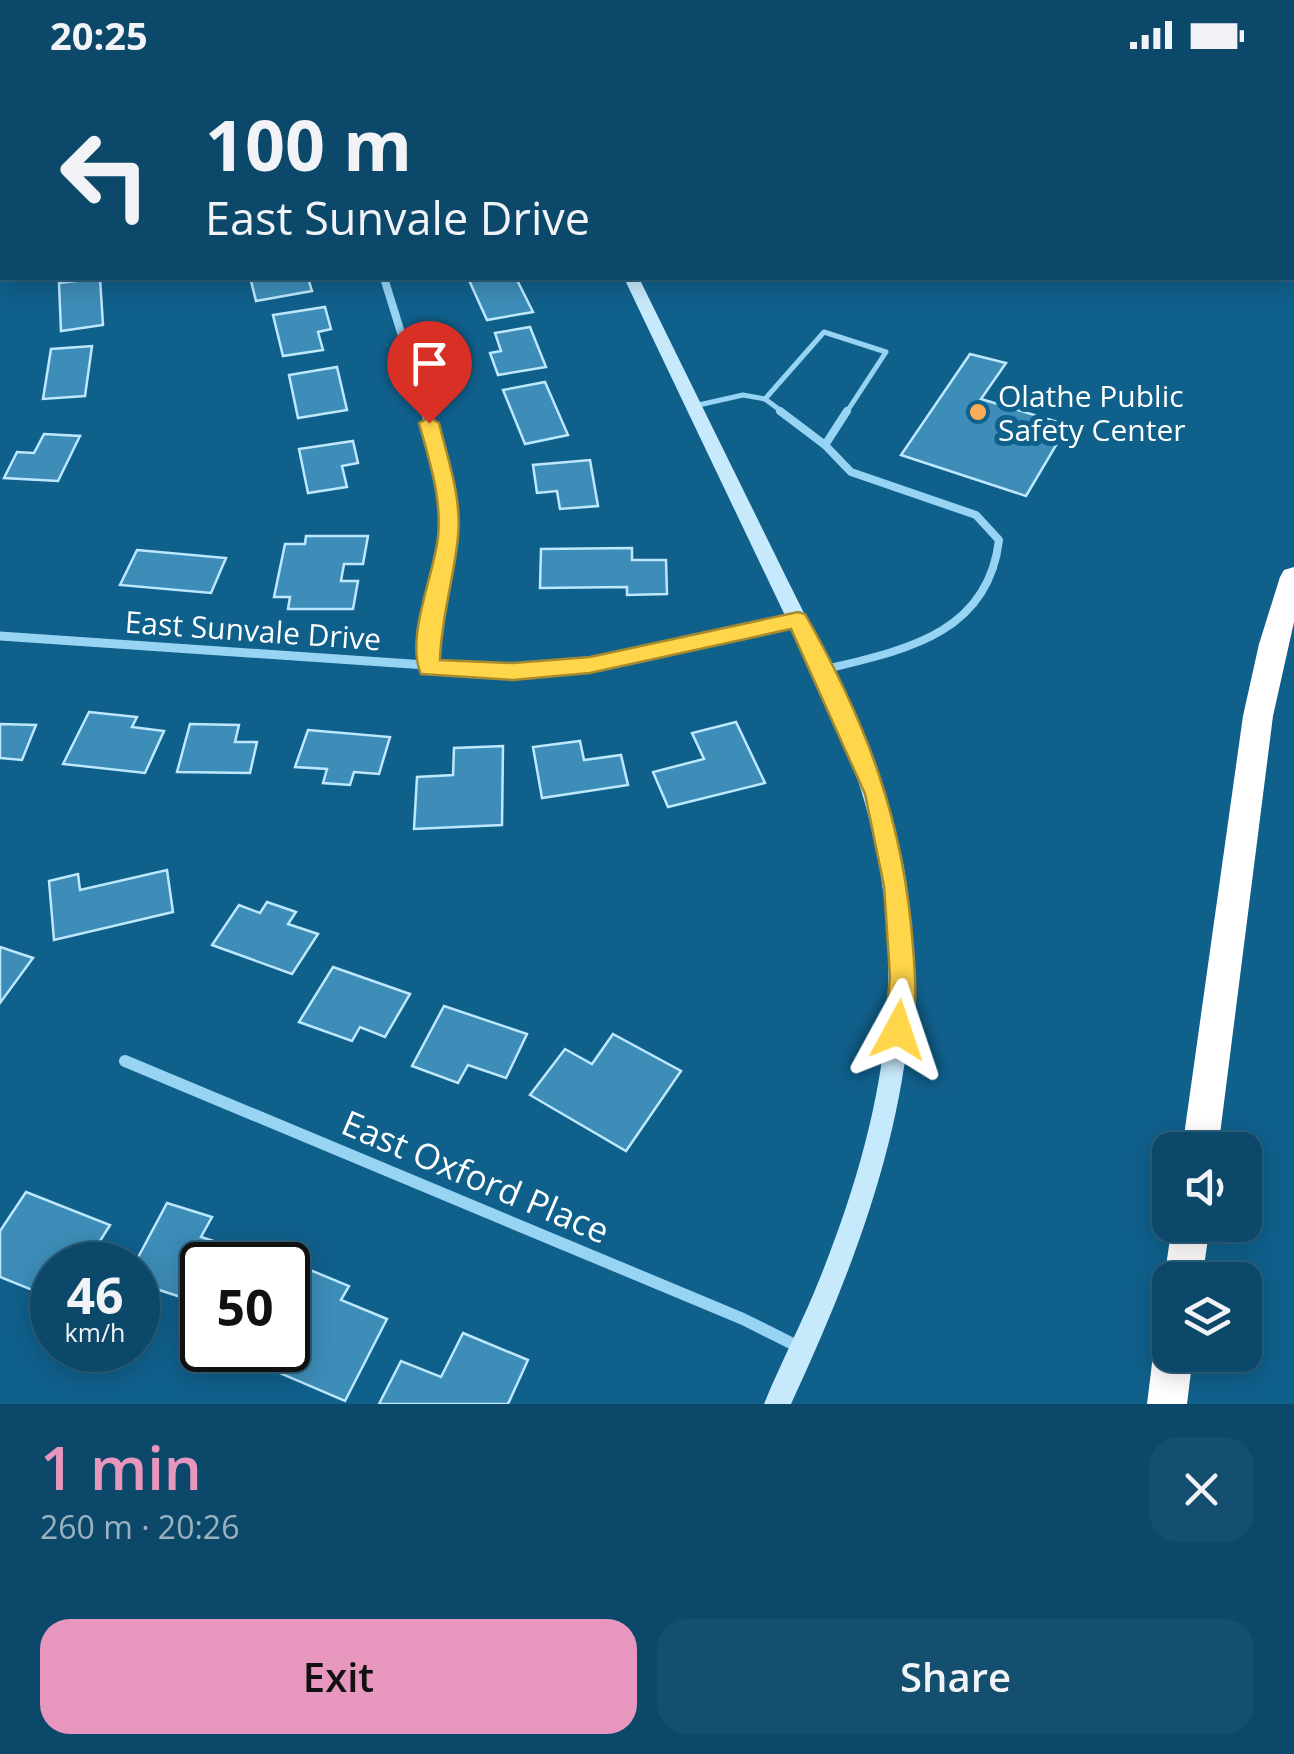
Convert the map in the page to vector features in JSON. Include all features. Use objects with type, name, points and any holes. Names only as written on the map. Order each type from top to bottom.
[{"type":"highway","points":[[1202,1132],[1258,716],[1273,644],[1294,577]]},
{"type":"highway","points":[[1167,1404],[1172,1372]]},
{"type":"main road","points":[[632,280],[822,670],[876,794],[896,886],[902,977],[893,1086],[870,1186],[804,1349],[776,1404]]},
{"type":"street","points":[[385,280],[440,459],[448,498],[448,536],[430,625],[429,668]]},
{"type":"street","name":"East Sunvale Drive","points":[[0,636],[513,672],[590,665],[798,620]]},
{"type":"street","name":"East Oxford Place","points":[[125,1062],[804,1349]]},
{"type":"lane","points":[[765,399],[824,332],[886,352],[825,445]]},
{"type":"lane","points":[[694,406],[743,396],[765,399],[825,445],[851,472],[976,515],[999,540],[1000,561],[987,588],[954,625],[902,649],[822,670]]},
{"type":"building","points":[[100,280],[103,325],[61,331],[59,283]]},
{"type":"building","points":[[309,280],[312,291],[256,301],[251,281]]},
{"type":"building","points":[[469,280],[517,280],[533,312],[487,320]]},
{"type":"building","points":[[325,307],[331,329],[318,332],[323,350],[283,356],[273,315]]},
{"type":"building","points":[[530,327],[546,367],[498,375],[490,353],[501,351],[495,333]]},
{"type":"building","points":[[92,346],[85,396],[43,399],[51,349]]},
{"type":"building","name":"Olathe Public Safety Center","points":[[970,354],[1006,363],[981,399],[1068,425],[1026,496],[901,455]]},
{"type":"building","points":[[337,367],[347,410],[298,418],[289,375]]},
{"type":"building","points":[[545,382],[568,435],[525,444],[503,390]]},
{"type":"building","points":[[44,434],[80,436],[58,481],[4,478],[17,452],[34,453]]},
{"type":"building","points":[[353,441],[358,463],[342,466],[347,487],[308,493],[299,449]]},
{"type":"building","points":[[590,460],[598,506],[560,509],[557,491],[537,493],[533,465]]},
{"type":"building","points":[[306,536],[368,536],[363,564],[344,564],[341,581],[358,581],[353,609],[288,609],[290,597],[274,597],[285,544],[305,544]]},
{"type":"building","points":[[632,548],[632,560],[666,560],[667,594],[627,595],[627,587],[540,588],[541,549]]},
{"type":"building","points":[[137,550],[226,558],[211,593],[120,585]]},
{"type":"building","points":[[89,712],[137,717],[132,727],[164,731],[145,773],[63,764]]},
{"type":"building","points":[[736,722],[765,783],[668,807],[653,772],[704,759],[692,733]]},
{"type":"building","points":[[0,724],[36,725],[22,760],[0,758]]},
{"type":"building","points":[[190,724],[239,725],[235,742],[257,742],[250,773],[177,772]]},
{"type":"building","points":[[308,730],[390,737],[379,774],[354,772],[350,785],[323,783],[327,769],[295,767]]},
{"type":"building","points":[[580,741],[584,760],[621,755],[628,785],[542,798],[533,747]]},
{"type":"building","points":[[503,746],[502,825],[414,829],[417,777],[453,775],[454,748]]},
{"type":"building","points":[[167,870],[173,912],[54,940],[49,881],[78,874],[80,890]]},
{"type":"building","points":[[267,902],[296,912],[288,924],[318,934],[292,974],[212,945],[239,905],[260,913]]},
{"type":"building","points":[[0,947],[33,958],[0,1003]]},
{"type":"building","points":[[333,967],[410,994],[385,1037],[360,1027],[352,1041],[299,1022]]},
{"type":"building","points":[[444,1006],[527,1034],[506,1078],[468,1065],[458,1083],[412,1066]]},
{"type":"building","points":[[613,1034],[681,1071],[626,1151],[530,1095],[565,1049],[592,1064]]},
{"type":"building","points":[[26,1192],[110,1225],[99,1242],[30,1242],[30,1289],[0,1277],[0,1231]]},
{"type":"building","points":[[167,1203],[212,1217],[201,1237],[217,1242],[180,1242],[180,1297],[160,1290],[160,1242],[146,1242]]},
{"type":"building","points":[[310,1270],[349,1286],[341,1300],[387,1319],[345,1401],[277,1372],[310,1372]]},
{"type":"building","points":[[463,1333],[528,1360],[508,1404],[379,1404],[401,1361],[441,1377]]},
{"type":"place","name":"Olathe Public Safety Center","points":[[978,412]]},
{"type":"route","points":[[429,423],[448,498],[448,536],[430,625],[429,668],[513,672],[590,665],[798,620],[876,794],[896,886],[902,977],[898,1030]]}]
